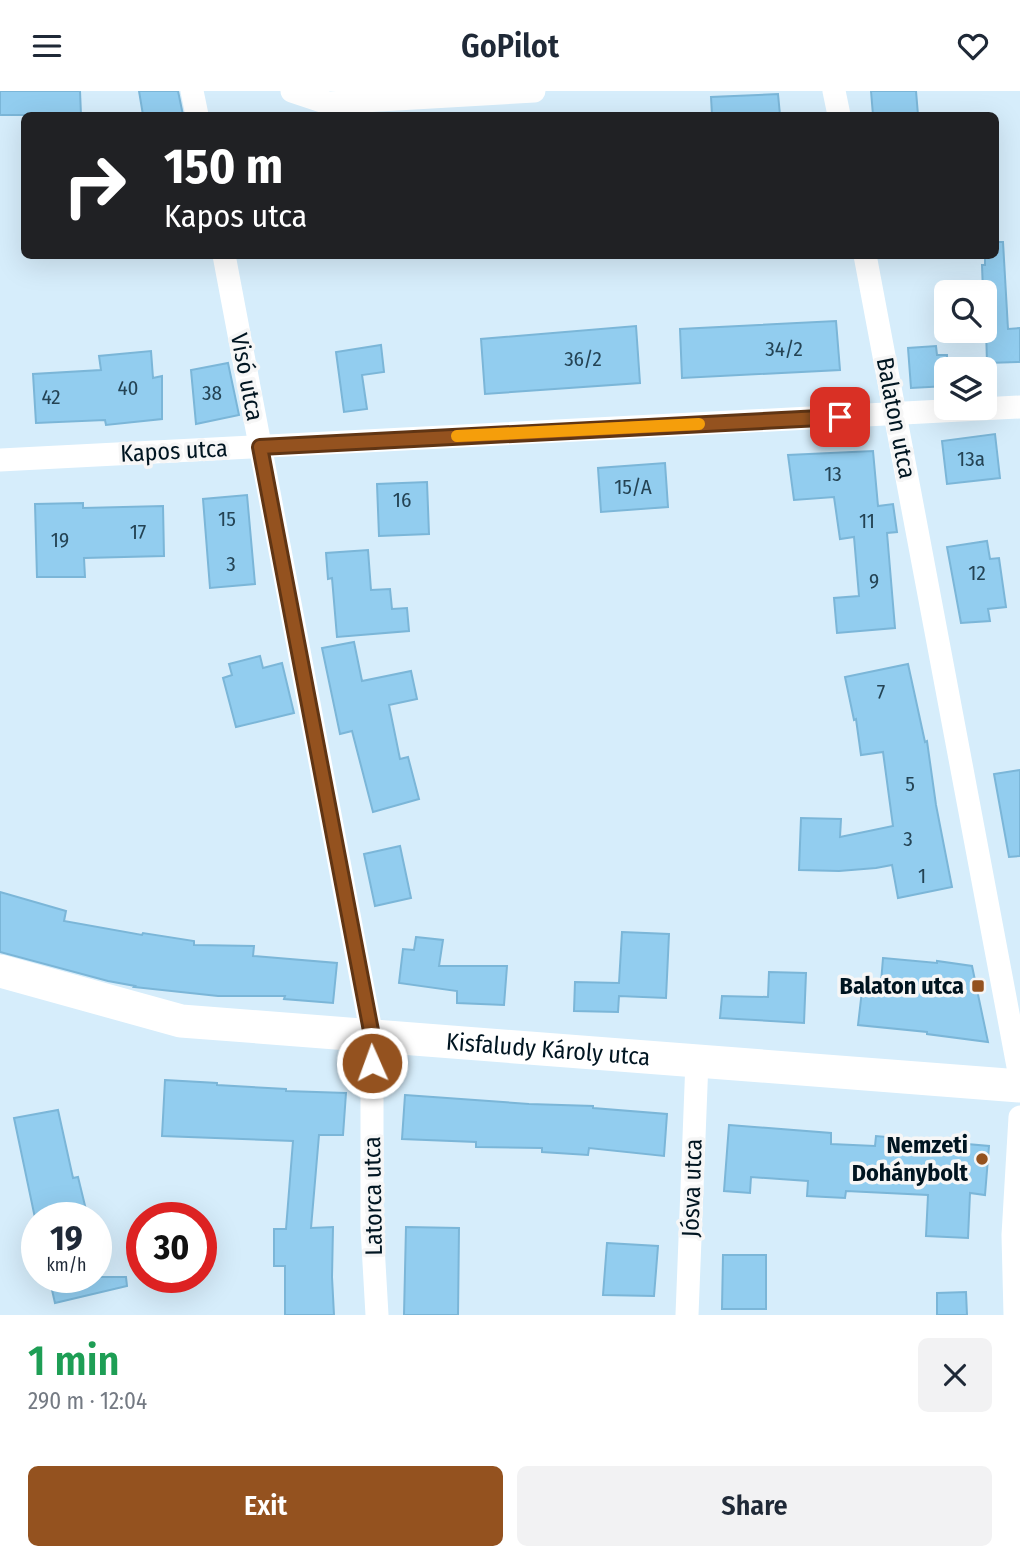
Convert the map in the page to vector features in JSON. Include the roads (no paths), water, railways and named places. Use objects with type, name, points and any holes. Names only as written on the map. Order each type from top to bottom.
[{"type":"main road","name":"Kisfaludy Károly utca","points":[[0,971],[181,1021],[1020,1086]]},
{"type":"street","points":[[192,91],[196,112]]},
{"type":"street","points":[[292,91],[328,103],[534,91]]},
{"type":"street","points":[[834,91],[838,112]]},
{"type":"street","name":"Visó utca","points":[[225,259],[372,1036]]},
{"type":"street","name":"Balaton utca","points":[[866,259],[1020,1077]]},
{"type":"street","name":"Kapos utca","points":[[0,460],[1020,407]]},
{"type":"street","name":"Latorca utca","points":[[372,1036],[372,1229],[377,1315]]},
{"type":"street","name":"Jósva utca","points":[[687,1315],[697,1061]]},
{"type":"street","points":[[1015,1315],[1013,1235],[1020,1117]]},
{"type":"place","name":"Balaton utca","points":[[978,986]]},
{"type":"place","name":"Nemzeti Dohánybolt","points":[[982,1159]]}]
